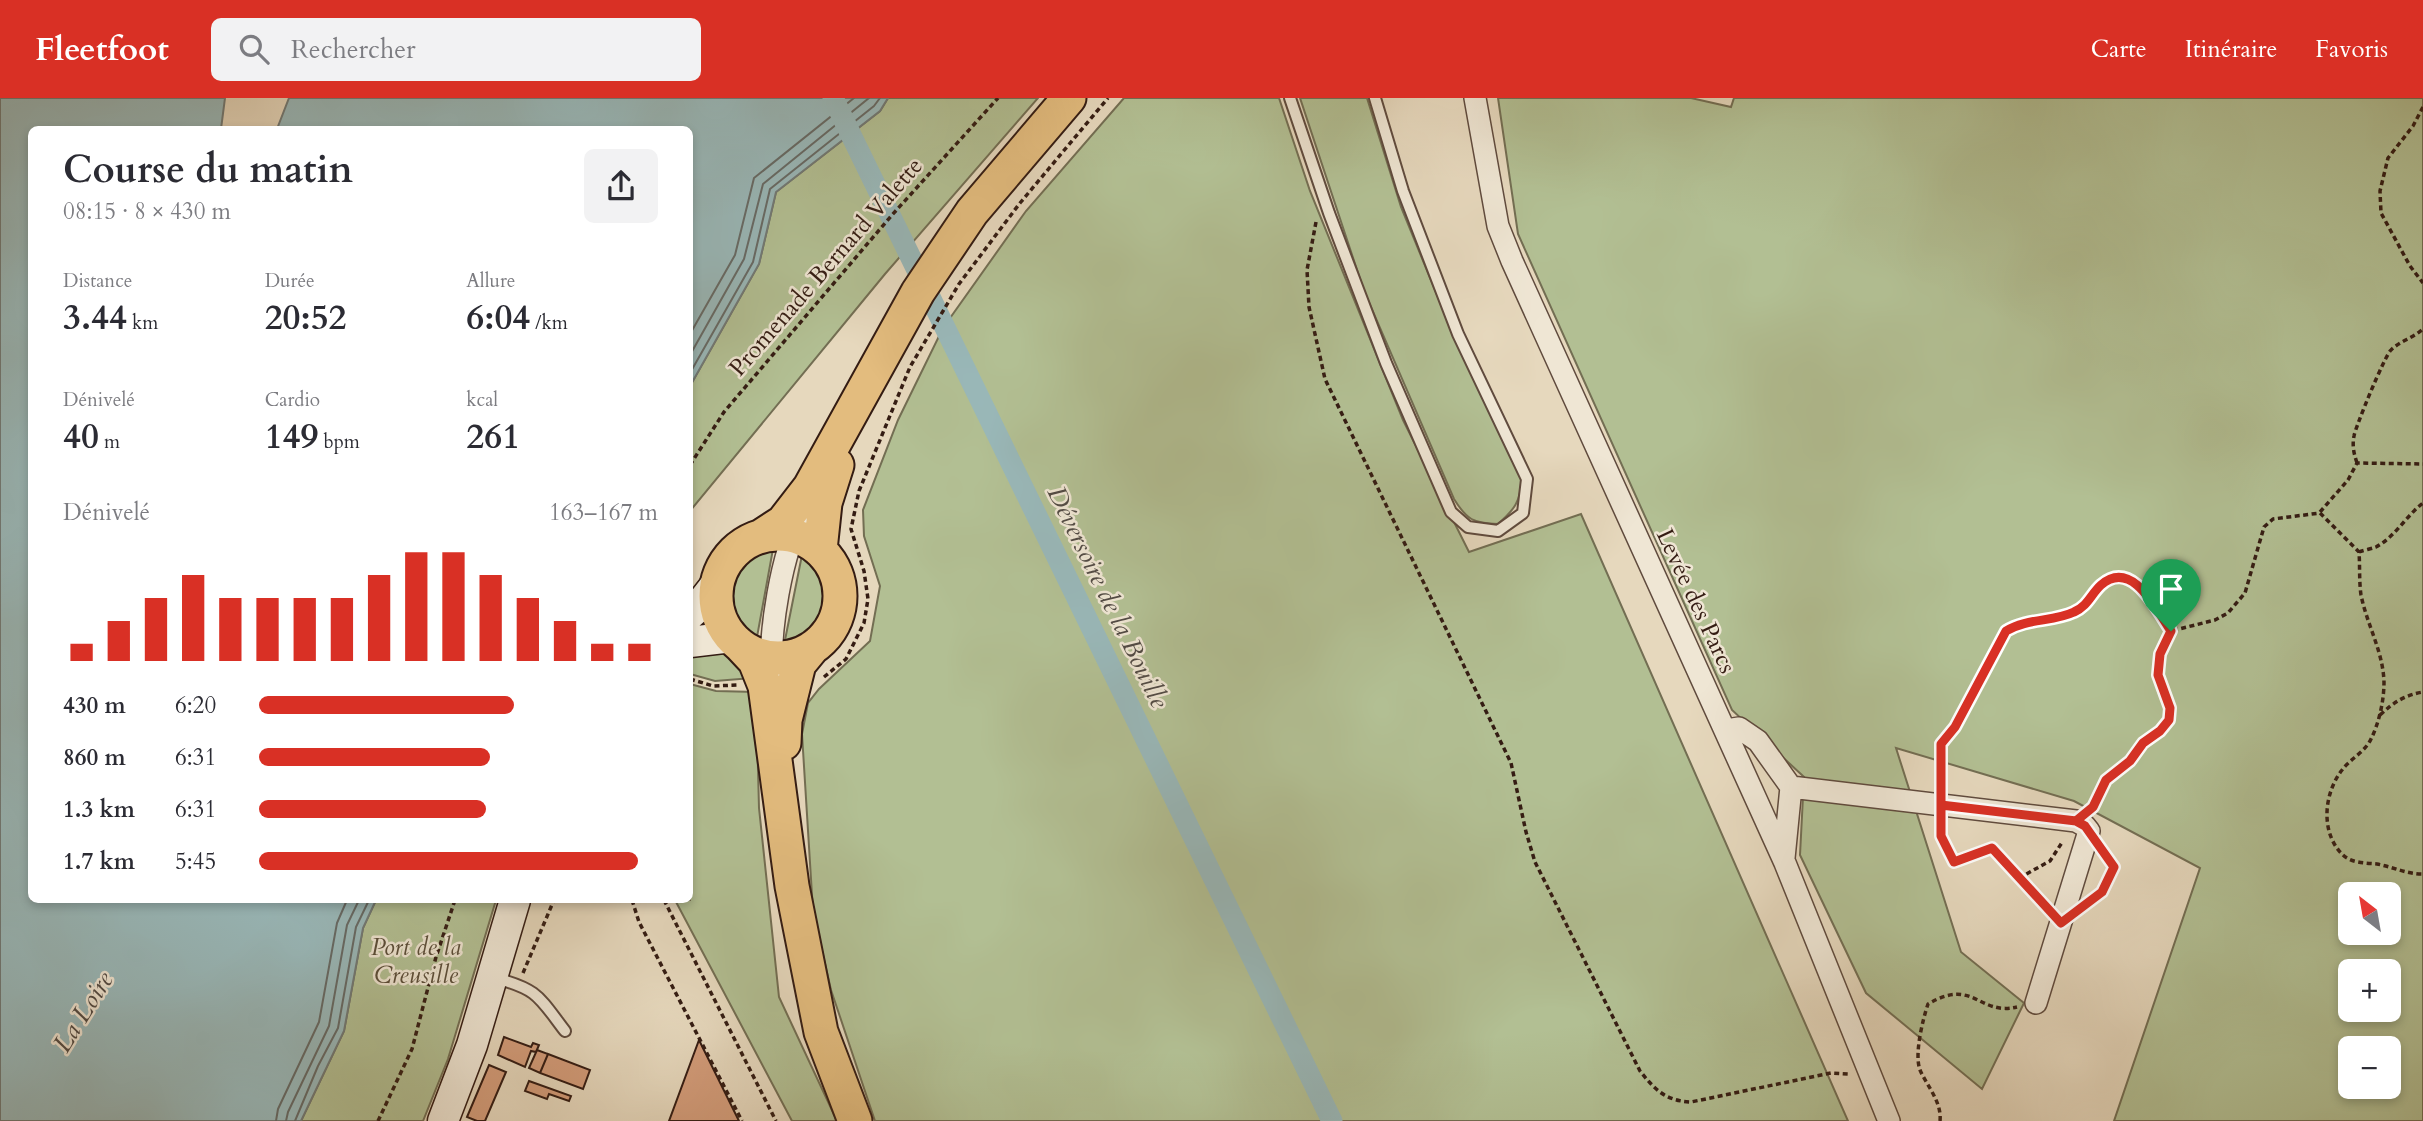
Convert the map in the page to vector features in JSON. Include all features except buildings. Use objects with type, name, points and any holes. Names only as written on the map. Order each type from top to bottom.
[{"type":"main road","points":[[792,541],[783,522],[797,507],[918,292],[972,212],[1069,98]]},
{"type":"main road","points":[[792,541],[825,503],[840,457],[873,375]]},
{"type":"main road","points":[[779,798],[785,720],[799,664],[834,623],[840,592],[830,562],[792,541],[747,541],[733,552],[723,567],[715,598],[718,612],[736,641],[755,661],[765,686],[779,798],[792,886],[821,1032],[855,1121]]},
{"type":"main road","points":[[693,611],[717,583]]},
{"type":"main road","points":[[693,642],[736,641],[751,652],[772,657],[789,657],[813,647]]},
{"type":"main road","points":[[443,1121],[472,1045],[505,981],[515,903]]},
{"type":"street","name":"Levée des Parcs","points":[[1475,98],[1498,226],[1784,860],[1889,1121]]},
{"type":"street","points":[[779,798],[772,657],[774,624],[792,541]]},
{"type":"street","points":[[1726,730],[1739,728],[1758,741],[1791,788],[1784,860]]},
{"type":"street","points":[[1791,788],[1941,805],[2083,826],[2061,923],[2036,1003]]},
{"type":"lane","points":[[1290,98],[1322,193],[1386,363],[1451,513],[1468,527],[1497,531],[1523,513],[1527,479],[1458,334],[1404,191],[1375,98]]},
{"type":"lane","points":[[505,981],[537,994],[565,1031]]},
{"type":"path","name":"Promenade Bernard Valette","points":[[693,460],[724,412],[892,215],[998,98]]},
{"type":"path","points":[[819,679],[827,676],[846,659],[864,623],[868,599],[864,571],[851,528],[859,491],[910,367],[959,284],[1020,203],[1108,98]]},
{"type":"path","points":[[2423,107],[2413,127],[2388,158],[2380,191],[2381,213],[2423,283]]},
{"type":"path","points":[[1322,193],[1307,270],[1308,307],[1325,379],[1511,763],[1535,862],[1640,1071],[1660,1094],[1670,1099],[1691,1102],[1831,1073],[1872,1078]]},
{"type":"path","points":[[2171,631],[2215,620],[2228,613],[2245,593],[2264,527],[2273,519],[2320,513],[2348,480],[2357,463],[2353,453],[2354,433],[2380,367],[2389,351],[2423,329]]},
{"type":"path","points":[[2357,463],[2423,464]]},
{"type":"path","points":[[2359,552],[2376,547],[2423,503]]},
{"type":"path","points":[[2320,513],[2359,552],[2361,593],[2379,650],[2384,683],[2378,725],[2369,743],[2341,770],[2333,787],[2326,815],[2330,836],[2342,854],[2352,861],[2390,866],[2409,874],[2423,874]]},
{"type":"path","points":[[2083,826],[2114,867],[2102,892],[2061,923],[1992,848],[1954,862],[1941,836],[1941,744],[1955,727],[2006,631],[2016,625],[2074,612],[2087,604],[2099,587],[2111,578],[2123,577],[2137,582],[2171,631]]},
{"type":"path","points":[[2019,878],[2050,861],[2083,826],[2106,780],[2130,761],[2143,743],[2160,731],[2169,720],[2170,708],[2158,675],[2160,654],[2171,631]]},
{"type":"path","points":[[693,680],[713,686],[740,684]]},
{"type":"path","points":[[2379,716],[2407,694],[2423,692]]},
{"type":"path","points":[[378,1121],[412,1049],[436,957],[454,903]]},
{"type":"path","points":[[505,981],[553,903]]},
{"type":"path","points":[[633,903],[639,922],[742,1121]]},
{"type":"path","points":[[666,903],[776,1121]]},
{"type":"path","points":[[1940,1121],[1935,1098],[1918,1066],[1921,1023],[1928,1004],[1945,994],[1967,994],[2002,1010],[2036,1003]]},
{"type":"green space","points":[[888,98],[1038,98],[885,274],[693,507],[693,381],[759,264],[776,192],[880,111]]},
{"type":"green space","points":[[1124,98],[1279,98],[1310,191],[1403,420],[1469,552],[1581,514],[1848,1121],[875,1121],[831,990],[813,911],[802,734],[808,703],[819,689],[870,641],[880,586],[864,536],[863,510],[898,420],[943,328],[1026,211]]},
{"type":"green space","points":[[1300,98],[1367,98],[1401,207],[1444,312],[1522,479],[1516,504],[1498,524],[1472,519],[1454,499],[1364,291]]},
{"type":"green space","points":[[1498,98],[1691,98],[1731,107],[1734,98],[2423,98],[2423,1121],[2114,1121],[2200,868],[2074,801],[1896,748],[1961,952],[2024,1003],[1982,1089],[1866,993],[1800,855],[1804,777],[1732,710],[1518,234]]},
{"type":"green space","points":[[773,549],[757,637],[738,620],[731,593],[736,575],[747,560]]},
{"type":"green space","points":[[802,555],[815,566],[821,579],[824,598],[820,617],[809,632],[800,638],[785,640]]},
{"type":"green space","points":[[722,648],[753,678],[715,681],[693,675],[693,649]]},
{"type":"green space","points":[[693,685],[716,691],[756,692],[759,808],[779,997],[837,1121],[792,1121],[677,903],[693,903]]},
{"type":"green space","name":"Port de la Creusille","points":[[375,903],[495,903],[448,1059],[423,1121],[301,1121],[344,1031],[363,928]]},
{"type":"water","name":"La Loire","points":[[0,98],[225,98],[221,126],[28,126],[28,903],[375,903],[363,928],[344,1031],[301,1121],[0,1121]]},
{"type":"water","points":[[289,98],[888,98],[880,111],[776,192],[759,264],[693,381],[693,126],[278,126]]},
{"type":"waterway","name":"Déversoire de la Bouille","points":[[833,98],[1332,1121]]},
{"type":"route","points":[[2171,631],[2137,582],[2123,577],[2111,578],[2099,587],[2087,604],[2074,612],[2016,625],[2006,631],[1955,727],[1941,744],[1941,805],[2008,813],[2076,821],[2085,826],[2114,867],[2102,892],[2061,923],[1992,848],[1954,862],[1941,836],[1941,805],[2076,821],[2093,807],[2106,780],[2130,761],[2143,743],[2160,731],[2169,720],[2170,708],[2158,675],[2160,654],[2171,631]]}]
